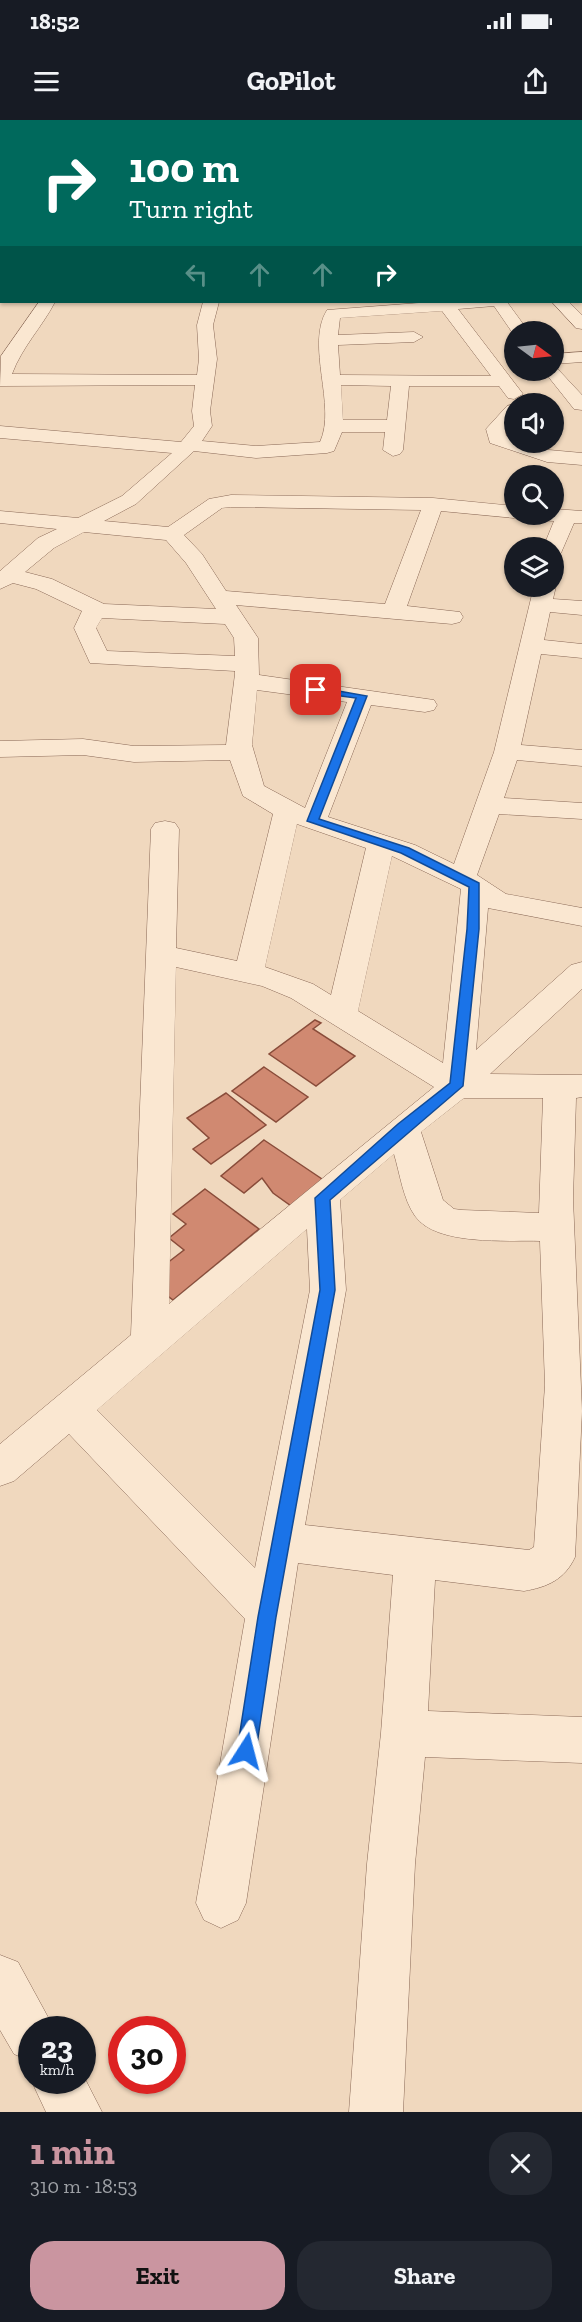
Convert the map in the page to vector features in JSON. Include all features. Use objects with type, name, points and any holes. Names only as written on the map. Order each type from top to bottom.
[{"type":"street","points":[[46,303],[36,322],[10,356],[1,380],[205,380]]},
{"type":"street","points":[[4,578],[46,543],[129,500],[165,471],[188,446],[203,426],[201,411],[208,359],[205,325],[212,303]]},
{"type":"street","points":[[0,432],[239,451],[279,451],[327,447],[331,441],[332,426],[333,314],[468,303]]},
{"type":"street","points":[[500,303],[513,321]]},
{"type":"street","points":[[561,303],[582,324]]},
{"type":"street","points":[[446,304],[512,393]]},
{"type":"street","points":[[331,340],[414,337]]},
{"type":"street","points":[[564,358],[582,357]]},
{"type":"street","points":[[491,364],[504,363]]},
{"type":"street","points":[[332,380],[504,381]]},
{"type":"street","points":[[393,450],[400,381]]},
{"type":"street","points":[[574,386],[581,405]]},
{"type":"street","points":[[504,420],[495,429],[497,439],[504,441]]},
{"type":"street","points":[[332,426],[395,426]]},
{"type":"street","points":[[254,502],[279,451]]},
{"type":"street","points":[[538,453],[582,459]]},
{"type":"street","points":[[0,517],[172,534],[216,503],[433,504],[504,511]]},
{"type":"street","points":[[394,612],[433,504]]},
{"type":"street","points":[[560,537],[574,517]]},
{"type":"street","points":[[172,534],[194,559],[246,638],[246,673],[239,745],[252,790],[300,816],[405,851],[468,882],[497,902],[582,917]]},
{"type":"street","points":[[4,578],[44,584],[100,611]]},
{"type":"street","points":[[457,1086],[473,929],[468,882],[488,805],[507,752],[543,597]]},
{"type":"street","points":[[546,597],[582,608]]},
{"type":"street","points":[[425,705],[362,696],[246,673],[98,658],[85,628],[91,614],[100,611],[225,607],[394,612],[452,617]]},
{"type":"street","points":[[532,646],[582,651]]},
{"type":"street","points":[[249,974],[300,816],[362,696]]},
{"type":"street","points":[[0,749],[83,747],[134,754],[241,752]]},
{"type":"street","points":[[507,752],[582,758]]},
{"type":"street","points":[[488,805],[582,811]]},
{"type":"street","points":[[149,1344],[165,829]]},
{"type":"street","points":[[342,1015],[381,843]]},
{"type":"street","points":[[161,954],[268,978],[302,991],[457,1086],[571,1086],[555,1199],[564,1385],[554,1557],[538,1569],[524,1571],[281,1542]]},
{"type":"street","points":[[0,1468],[323,1198],[403,1128],[457,1086],[582,972]]},
{"type":"street","points":[[403,1128],[427,1206],[434,1216],[447,1222],[462,1224],[557,1228]]},
{"type":"street","points":[[221,1903],[267,1617],[328,1290],[323,1198]]},
{"type":"street","points":[[71,1409],[195,1539],[258,1600],[267,1617]]},
{"type":"street","points":[[376,2112],[390,1864],[404,1733],[415,1558]]},
{"type":"street","points":[[404,1733],[582,1740]]},
{"type":"street","points":[[0,1980],[21,2016]]},
{"type":"street","points":[[65,2094],[75,2112]]},
{"type":"building","points":[[315,1020],[321,1023],[313,1029],[355,1056],[316,1086],[269,1054]]},
{"type":"building","points":[[264,1067],[308,1097],[276,1122],[232,1091]]},
{"type":"building","points":[[226,1093],[266,1125],[211,1164],[193,1149],[209,1138],[187,1118]]},
{"type":"building","points":[[264,1140],[325,1181],[294,1208],[273,1193],[262,1178],[244,1193],[221,1176]]},
{"type":"building","points":[[205,1189],[259,1229],[173,1300],[164,1293],[162,1267],[184,1250],[169,1238],[186,1224],[173,1214]]},
{"type":"route","points":[[246,1751],[267,1617],[328,1290],[323,1198],[403,1128],[457,1086],[473,929],[475,885],[405,851],[313,821],[362,696],[316,690]]}]
